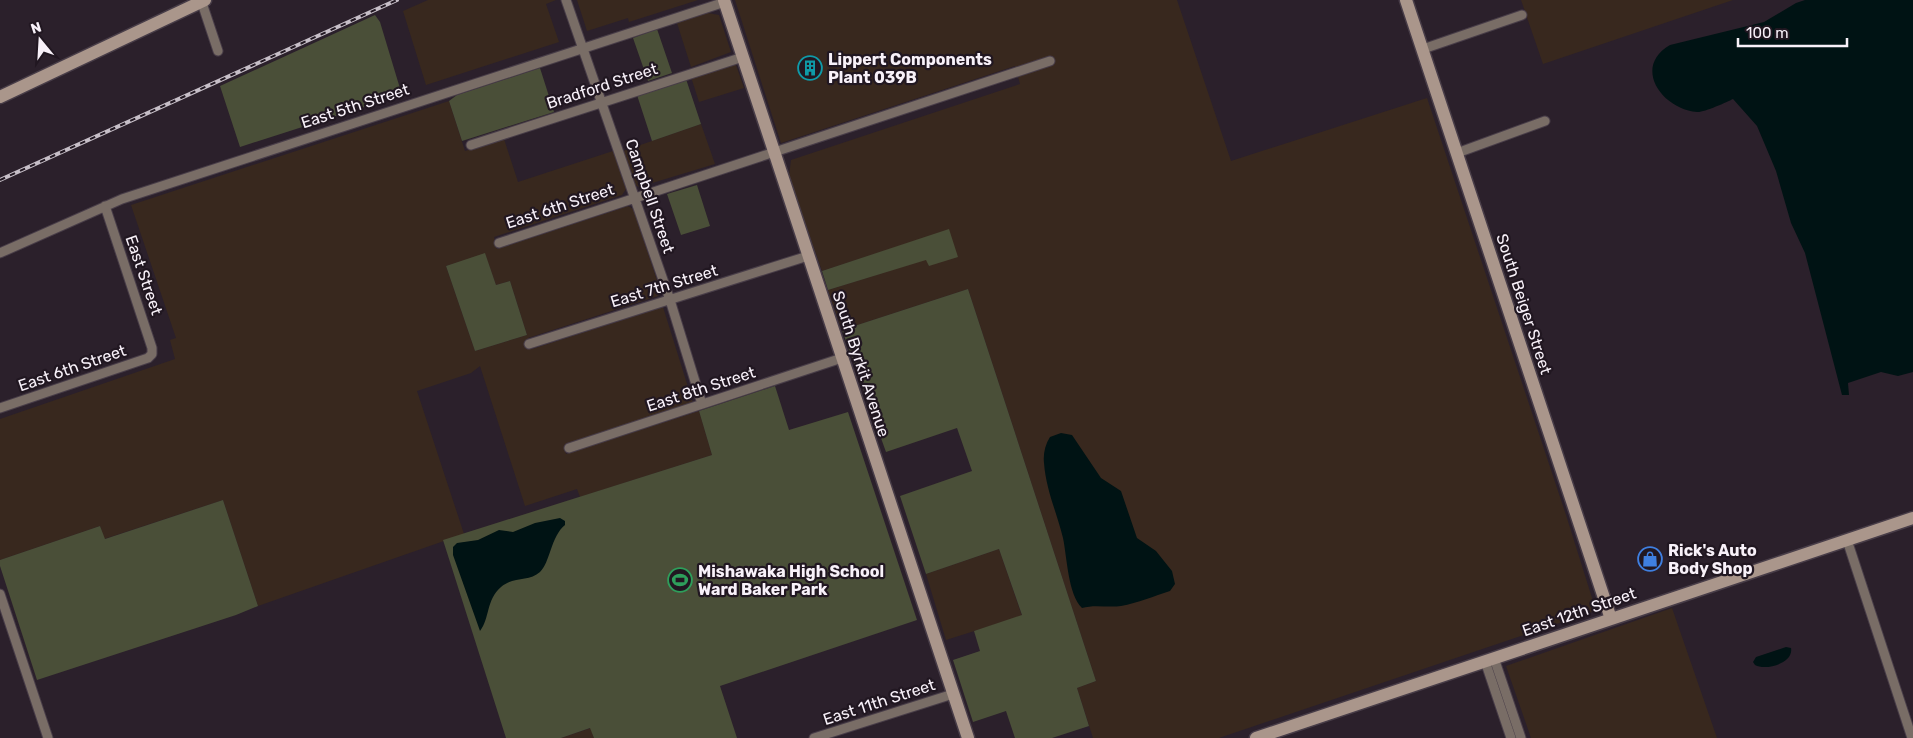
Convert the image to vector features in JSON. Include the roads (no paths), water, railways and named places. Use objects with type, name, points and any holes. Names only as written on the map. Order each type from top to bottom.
[{"type":"street","name":"Campbell Street","points":[[566,0],[670,300],[702,404]]},
{"type":"street","name":"South Beiger Street","points":[[1406,0],[1611,619]]},
{"type":"street","points":[[0,97],[202,1],[218,52]]},
{"type":"street","name":"East 5th Street","points":[[0,253],[104,206],[217,166],[724,1]]},
{"type":"street","name":"South Byrkit Avenue","points":[[724,1],[968,738]]},
{"type":"street","points":[[1423,48],[1522,15]]},
{"type":"street","name":"Bradford Street","points":[[471,145],[743,57]]},
{"type":"street","name":"East 6th Street","points":[[499,242],[1050,61]]},
{"type":"street","points":[[1457,153],[1545,121]]},
{"type":"street","name":"East Street","points":[[104,206],[152,348],[152,354]]},
{"type":"street","name":"East 7th Street","points":[[529,344],[808,256]]},
{"type":"street","name":"East 6th Street","points":[[0,408],[148,358],[152,354]]},
{"type":"street","name":"East 8th Street","points":[[569,448],[842,358]]},
{"type":"street","name":"East 12th Street","points":[[1256,738],[1913,518]]},
{"type":"street","points":[[1847,540],[1912,738]]},
{"type":"street","points":[[0,594],[44,737]]},
{"type":"street","points":[[1490,660],[1511,738]]},
{"type":"street","points":[[1490,660],[1521,738]]},
{"type":"street","name":"East 11th Street","points":[[814,738],[953,694]]},
{"type":"railway","points":[[0,180],[397,0]]},
{"type":"place","name":"Lippert Components Plant 039B","points":[[810,68]]},
{"type":"place","name":"Rick's Auto Body Shop","points":[[1650,559]]},
{"type":"place","name":"Mishawaka High School Ward Baker Park","points":[[680,580]]}]
